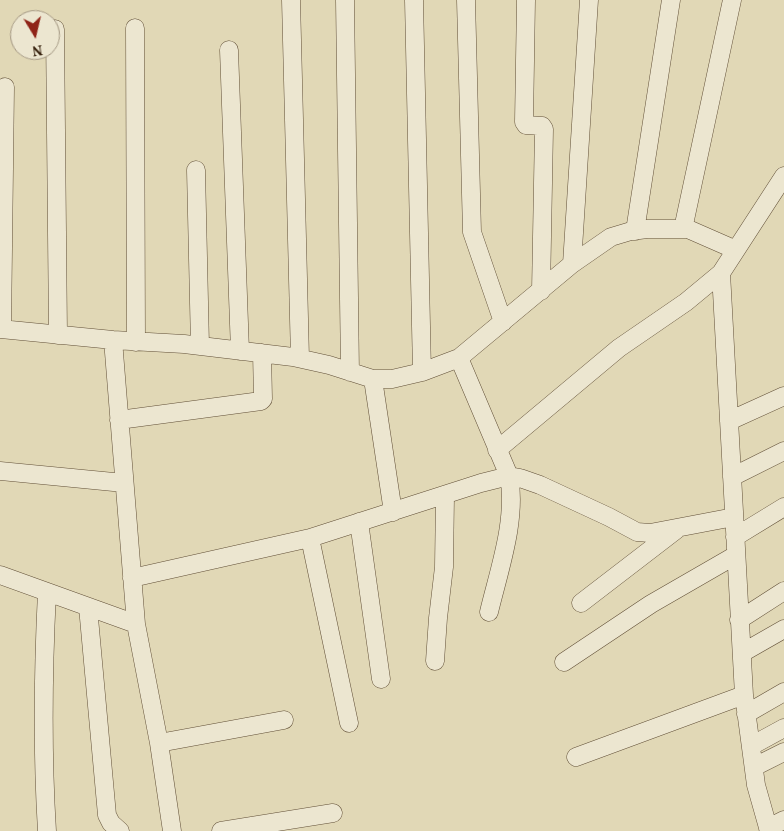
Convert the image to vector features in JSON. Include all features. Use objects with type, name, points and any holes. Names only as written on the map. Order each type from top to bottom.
[{"type":"street","points":[[291,0],[300,358]]},
{"type":"street","points":[[345,0],[350,372]]},
{"type":"street","points":[[414,0],[422,372]]},
{"type":"street","points":[[466,0],[472,232],[503,322]]},
{"type":"street","points":[[526,0],[524,122],[526,125],[542,126],[544,130],[541,291]]},
{"type":"street","points":[[572,264],[589,0]]},
{"type":"street","points":[[634,231],[671,0]]},
{"type":"street","points":[[683,229],[732,0]]},
{"type":"street","points":[[135,28],[136,342]]},
{"type":"street","points":[[229,50],[240,351]]},
{"type":"street","points":[[55,60],[58,335]]},
{"type":"street","points":[[5,87],[1,329],[262,353],[300,358],[373,379],[392,379],[422,372],[459,358],[572,264],[611,237],[634,231],[688,229],[736,250]]},
{"type":"street","points":[[196,170],[200,346]]},
{"type":"street","points":[[497,450],[620,348],[686,302],[721,273],[784,176]]},
{"type":"street","points":[[721,273],[744,695],[754,768],[762,808],[774,826]]},
{"type":"street","points":[[113,340],[136,624],[172,831]]},
{"type":"street","points":[[120,420],[261,401],[263,398],[262,353]]},
{"type":"street","points":[[459,358],[509,476],[512,489],[508,537],[489,612]]},
{"type":"street","points":[[373,379],[393,512]]},
{"type":"street","points":[[730,421],[784,396]]},
{"type":"street","points":[[732,477],[784,451]]},
{"type":"street","points":[[0,470],[124,482]]},
{"type":"street","points":[[132,578],[310,538],[496,478],[509,476],[540,485],[637,532],[650,534],[734,517]]},
{"type":"street","points":[[436,661],[438,618],[444,567],[445,496]]},
{"type":"street","points":[[735,536],[784,507]]},
{"type":"street","points":[[359,522],[382,679]]},
{"type":"street","points":[[581,603],[678,528]]},
{"type":"street","points":[[310,538],[348,723]]},
{"type":"street","points":[[564,662],[652,604],[736,555]]},
{"type":"street","points":[[0,575],[136,624]]},
{"type":"street","points":[[739,620],[784,591]]},
{"type":"street","points":[[47,592],[43,662],[44,779],[47,831]]},
{"type":"street","points":[[88,607],[107,815],[111,823],[120,831]]},
{"type":"street","points":[[742,653],[784,629]]},
{"type":"street","points":[[746,714],[784,692]]},
{"type":"street","points":[[576,757],[744,695]]},
{"type":"street","points":[[158,743],[284,720]]},
{"type":"street","points":[[751,746],[784,728]]},
{"type":"street","points":[[754,768],[784,752]]},
{"type":"street","points":[[221,831],[333,813]]}]
